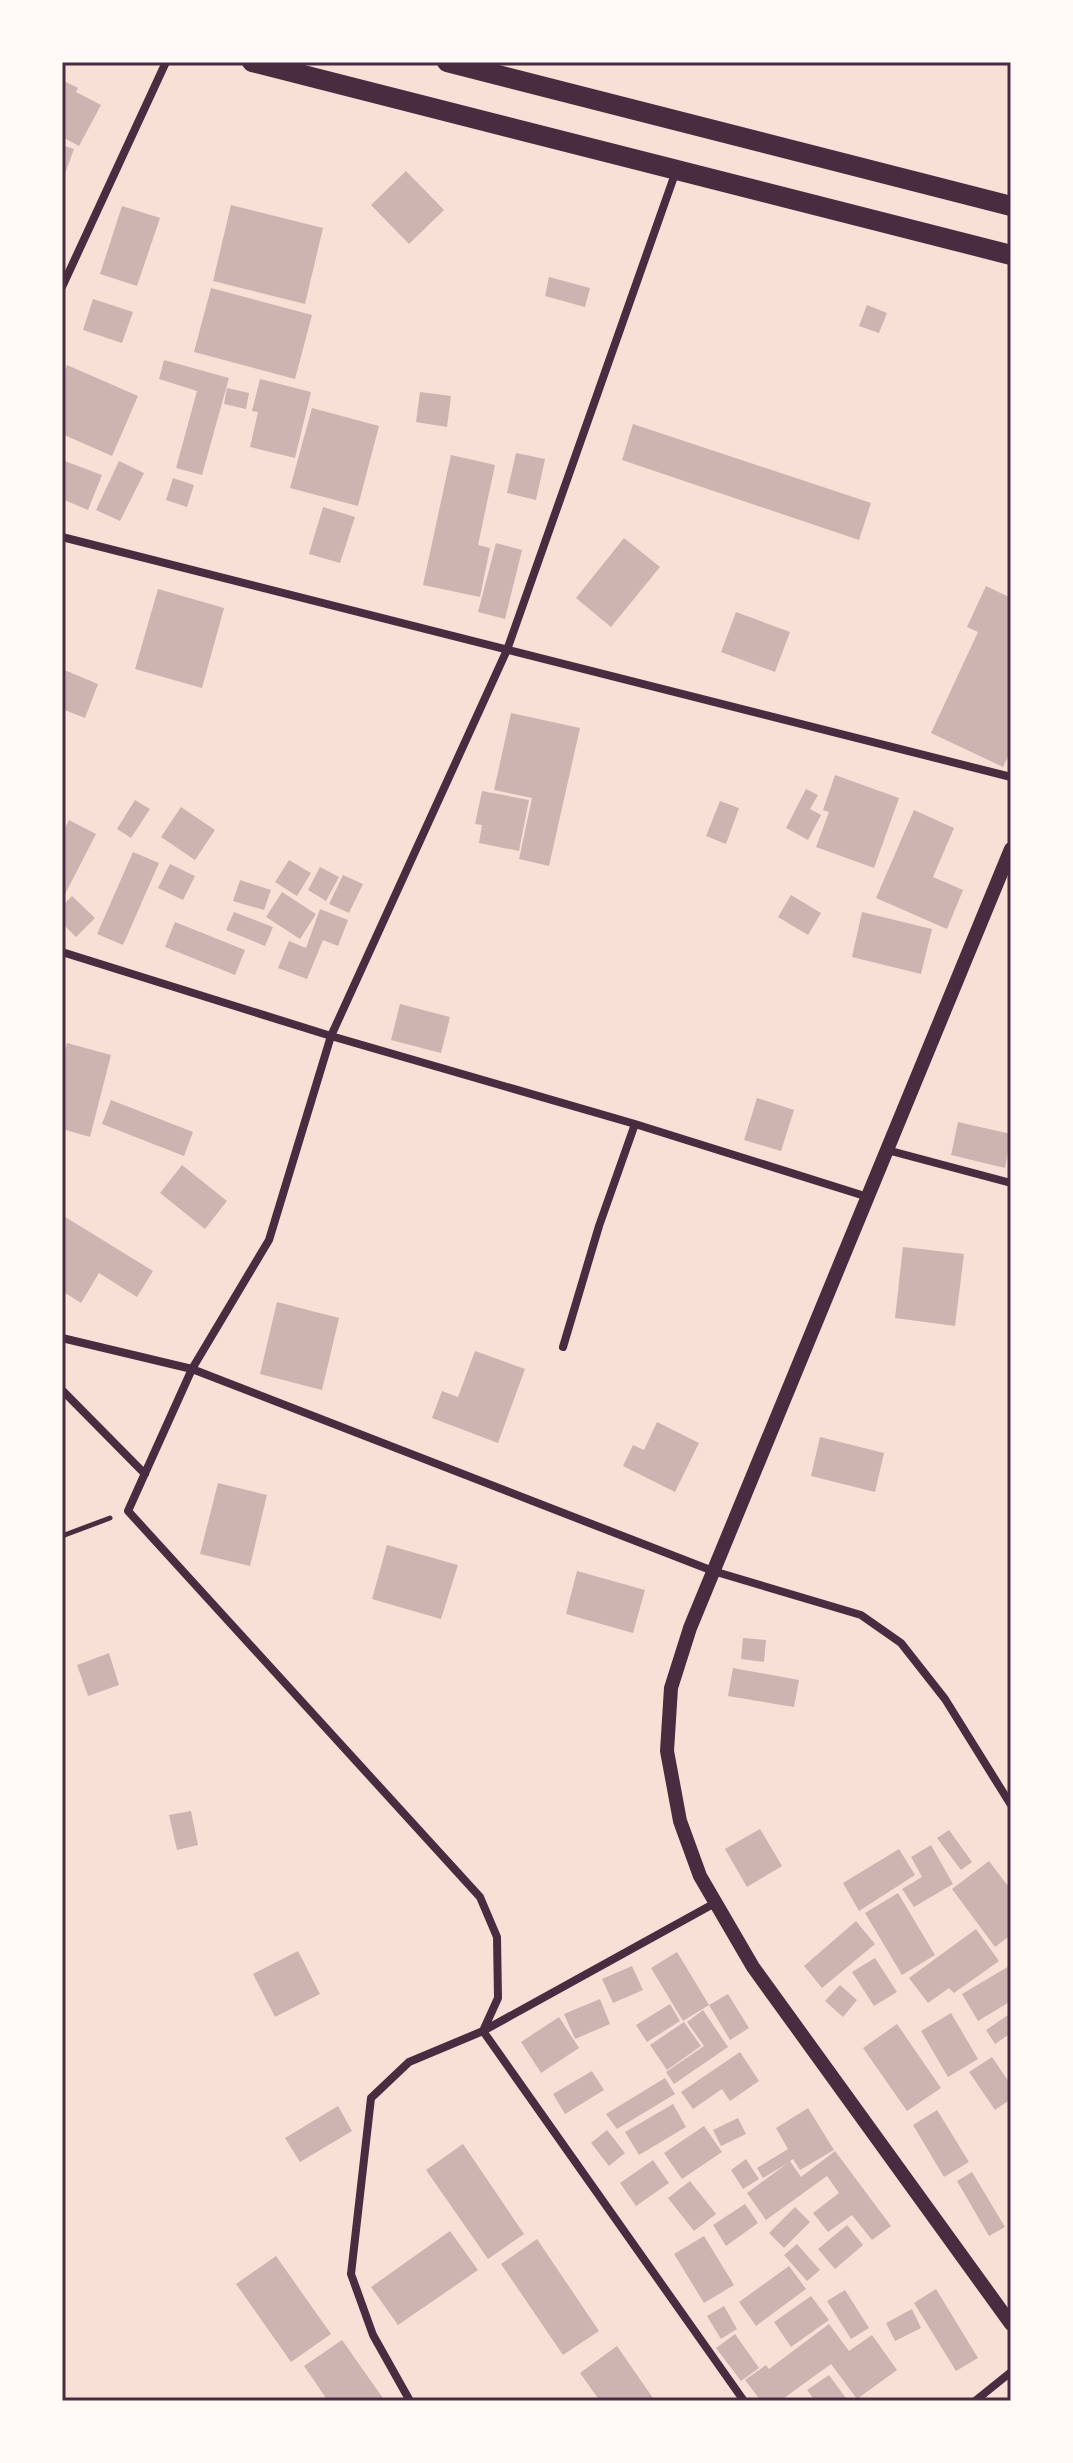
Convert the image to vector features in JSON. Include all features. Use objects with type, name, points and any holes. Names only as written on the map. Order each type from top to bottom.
[{"type":"main road","points":[[252,62],[1011,255]]},
{"type":"main road","points":[[447,62],[1011,206]]},
{"type":"street","points":[[62,287],[166,62]]},
{"type":"street","points":[[483,2031],[498,1998],[497,1937],[480,1897],[128,1511],[192,1369],[269,1240],[331,1036],[507,650],[676,170]]},
{"type":"street","points":[[62,537],[1011,777]]},
{"type":"street","points":[[1011,849],[690,1628],[671,1688],[667,1751],[680,1821],[700,1876],[753,1967],[1011,2324]]},
{"type":"street","points":[[62,952],[868,1197]]},
{"type":"street","points":[[563,1347],[599,1226],[635,1124]]},
{"type":"street","points":[[887,1150],[1011,1183]]},
{"type":"street","points":[[62,1338],[192,1369],[713,1571],[861,1615],[901,1643],[945,1699],[1011,1805]]},
{"type":"street","points":[[62,1390],[145,1474]]},
{"type":"street","points":[[410,2401],[373,2335],[351,2274],[371,2098],[409,2062],[483,2031],[715,1903]]},
{"type":"street","points":[[483,2031],[744,2401]]},
{"type":"street","points":[[975,2401],[1011,2372]]},
{"type":"path","points":[[62,1536],[128,1511]]},
{"type":"building","points":[[62,80],[78,88],[76,92],[101,105],[79,146],[62,137]]},
{"type":"building","points":[[62,145],[74,149],[62,182]]},
{"type":"building","points":[[406,171],[444,210],[409,244],[371,205]]},
{"type":"building","points":[[231,205],[323,228],[305,304],[213,281]]},
{"type":"building","points":[[122,206],[160,218],[137,286],[100,274]]},
{"type":"building","points":[[549,277],[590,288],[585,307],[545,296]]},
{"type":"building","points":[[211,288],[312,315],[295,379],[194,352]]},
{"type":"building","points":[[93,299],[133,312],[122,343],[83,330]]},
{"type":"building","points":[[867,305],[887,313],[879,333],[859,326]]},
{"type":"building","points":[[164,360],[229,378],[202,475],[176,468],[197,391],[159,379]]},
{"type":"building","points":[[67,365],[138,396],[112,456],[62,434],[62,377]]},
{"type":"building","points":[[260,379],[311,392],[295,458],[250,447],[258,412],[252,411]]},
{"type":"building","points":[[227,388],[249,393],[246,409],[224,404]]},
{"type":"building","points":[[420,392],[451,396],[447,427],[416,422]]},
{"type":"building","points":[[312,408],[379,426],[358,506],[290,488]]},
{"type":"building","points":[[633,424],[871,503],[859,540],[622,460]]},
{"type":"building","points":[[516,453],[545,459],[536,500],[507,493]]},
{"type":"building","points":[[451,455],[495,465],[478,545],[490,548],[480,597],[423,585]]},
{"type":"building","points":[[62,460],[102,475],[88,510],[62,499]]},
{"type":"building","points":[[119,461],[144,473],[120,521],[96,510]]},
{"type":"building","points":[[173,478],[194,485],[187,507],[166,500]]},
{"type":"building","points":[[323,507],[355,517],[340,563],[309,554]]},
{"type":"building","points":[[624,538],[660,567],[611,627],[576,598]]},
{"type":"building","points":[[496,543],[522,550],[505,619],[478,612]]},
{"type":"building","points":[[986,586],[1011,598],[1011,750],[1003,767],[931,733],[978,632],[967,627]]},
{"type":"building","points":[[158,589],[224,608],[202,688],[135,669]]},
{"type":"building","points":[[736,612],[790,632],[775,672],[721,652]]},
{"type":"building","points":[[62,669],[98,684],[85,718],[62,709]]},
{"type":"building","points":[[511,713],[580,728],[549,866],[519,859],[532,798],[494,790]]},
{"type":"building","points":[[835,775],[899,798],[874,868],[816,847],[829,812],[823,810]]},
{"type":"building","points":[[806,789],[818,795],[810,809],[821,815],[808,840],[786,828]]},
{"type":"building","points":[[482,791],[529,800],[519,851],[479,843],[482,825],[475,824]]},
{"type":"building","points":[[135,800],[150,809],[131,838],[117,829]]},
{"type":"building","points":[[720,801],[739,808],[726,844],[706,836]]},
{"type":"building","points":[[181,807],[215,830],[195,860],[161,837]]},
{"type":"building","points":[[914,810],[954,828],[933,877],[963,890],[947,929],[876,898]]},
{"type":"building","points":[[69,820],[96,834],[62,900],[62,834]]},
{"type":"building","points":[[133,852],[159,863],[123,945],[97,934]]},
{"type":"building","points":[[289,860],[311,873],[297,896],[275,882]]},
{"type":"building","points":[[170,864],[195,876],[183,900],[158,888]]},
{"type":"building","points":[[320,867],[339,877],[326,901],[308,890]]},
{"type":"building","points":[[343,875],[363,884],[349,913],[329,904]]},
{"type":"building","points":[[240,880],[271,890],[264,910],[233,901]]},
{"type":"building","points":[[282,892],[316,914],[300,939],[266,917]]},
{"type":"building","points":[[791,895],[821,913],[808,935],[778,917]]},
{"type":"building","points":[[72,896],[95,918],[76,937],[62,923],[62,906]]},
{"type":"building","points":[[320,909],[348,920],[338,946],[323,940],[307,979],[278,968],[289,941],[306,948]]},
{"type":"building","points":[[234,912],[273,927],[265,946],[226,930]]},
{"type":"building","points":[[862,912],[932,929],[921,974],[852,957]]},
{"type":"building","points":[[175,922],[245,950],[235,975],[165,947]]},
{"type":"building","points":[[400,1004],[450,1017],[441,1053],[391,1040]]},
{"type":"building","points":[[67,1043],[111,1055],[90,1137],[62,1129],[62,1060]]},
{"type":"building","points":[[757,1098],[794,1110],[781,1151],[744,1140]]},
{"type":"building","points":[[111,1100],[193,1132],[184,1156],[102,1124]]},
{"type":"building","points":[[958,1122],[1011,1134],[1005,1168],[951,1155]]},
{"type":"building","points":[[182,1165],[227,1201],[205,1229],[160,1193]]},
{"type":"building","points":[[62,1215],[153,1271],[137,1297],[99,1273],[81,1303],[62,1291]]},
{"type":"building","points":[[903,1247],[964,1254],[955,1326],[895,1318]]},
{"type":"building","points":[[277,1302],[339,1318],[322,1390],[260,1374]]},
{"type":"building","points":[[475,1351],[525,1369],[498,1443],[432,1418],[442,1391],[458,1397]]},
{"type":"building","points":[[657,1422],[699,1443],[675,1492],[623,1466],[633,1445],[644,1450]]},
{"type":"building","points":[[820,1437],[884,1453],[875,1492],[811,1476]]},
{"type":"building","points":[[218,1483],[267,1495],[250,1566],[200,1554]]},
{"type":"building","points":[[387,1545],[458,1565],[441,1619],[372,1599]]},
{"type":"building","points":[[577,1571],[645,1590],[633,1633],[566,1614]]},
{"type":"building","points":[[743,1638],[766,1640],[764,1662],[741,1659]]},
{"type":"building","points":[[109,1653],[119,1685],[88,1696],[77,1665]]},
{"type":"building","points":[[733,1668],[799,1680],[794,1707],[728,1696]]},
{"type":"building","points":[[191,1811],[198,1845],[177,1850],[169,1815]]},
{"type":"building","points":[[760,1829],[782,1866],[747,1887],[725,1849]]},
{"type":"building","points":[[949,1830],[972,1862],[961,1870],[937,1838]]},
{"type":"building","points":[[931,1845],[953,1884],[914,1907],[902,1889],[922,1877],[911,1857]]},
{"type":"building","points":[[899,1849],[915,1875],[859,1911],[843,1883]]},
{"type":"building","points":[[989,1861],[1011,1890],[1011,1935],[995,1947],[952,1889]]},
{"type":"building","points":[[898,1893],[935,1955],[902,1975],[865,1913]]},
{"type":"building","points":[[856,1921],[875,1944],[822,1988],[804,1966]]},
{"type":"building","points":[[976,1929],[999,1961],[954,1993],[949,1988],[928,2003],[909,1978]]},
{"type":"building","points":[[298,1951],[320,1994],[275,2017],[253,1974]]},
{"type":"building","points":[[677,1952],[709,2005],[683,2021],[651,1968]]},
{"type":"building","points":[[875,1958],[897,1992],[874,2006],[852,1972]]},
{"type":"building","points":[[1011,1965],[1011,2001],[978,2021],[962,1994]]},
{"type":"building","points":[[632,1966],[643,1990],[613,2003],[602,1979]]},
{"type":"building","points":[[840,1985],[857,2000],[843,2017],[825,2001]]},
{"type":"building","points":[[728,1994],[749,2028],[730,2040],[709,2005]]},
{"type":"building","points":[[600,1999],[610,2024],[575,2039],[564,2014]]},
{"type":"building","points":[[670,2004],[680,2021],[647,2042],[636,2025]]},
{"type":"building","points":[[703,2010],[728,2047],[674,2084],[666,2072],[704,2046],[687,2022]]},
{"type":"building","points":[[951,2013],[978,2059],[948,2077],[921,2031]]},
{"type":"building","points":[[1011,2013],[1011,2033],[995,2044],[986,2030]]},
{"type":"building","points":[[559,2017],[579,2048],[541,2073],[521,2042]]},
{"type":"building","points":[[684,2022],[701,2046],[667,2070],[650,2045]]},
{"type":"building","points":[[897,2024],[941,2088],[907,2111],[863,2048]]},
{"type":"building","points":[[740,2052],[759,2081],[730,2101],[722,2089],[693,2109],[681,2092]]},
{"type":"building","points":[[992,2057],[1011,2085],[1011,2099],[995,2110],[969,2072]]},
{"type":"building","points":[[592,2071],[604,2090],[565,2114],[553,2094]]},
{"type":"building","points":[[665,2078],[675,2094],[617,2129],[606,2114]]},
{"type":"building","points":[[673,2104],[686,2127],[639,2155],[625,2132]]},
{"type":"building","points":[[338,2106],[352,2131],[300,2162],[285,2138]]},
{"type":"building","points":[[808,2108],[834,2150],[800,2170],[793,2159],[790,2161],[801,2177],[835,2151],[891,2226],[872,2240],[852,2215],[828,2232],[813,2213],[839,2193],[827,2176],[766,2220],[747,2193],[788,2163],[763,2178],[757,2168],[788,2149],[776,2128]]},
{"type":"building","points":[[937,2110],[969,2162],[944,2177],[913,2125]]},
{"type":"building","points":[[738,2118],[746,2134],[721,2146],[713,2130]]},
{"type":"building","points":[[704,2126],[722,2152],[682,2179],[664,2153]]},
{"type":"building","points":[[607,2130],[625,2153],[609,2166],[591,2143]]},
{"type":"building","points":[[463,2144],[524,2234],[488,2259],[426,2170]]},
{"type":"building","points":[[746,2159],[759,2179],[743,2189],[731,2170]]},
{"type":"building","points":[[653,2160],[669,2183],[636,2206],[620,2183]]},
{"type":"building","points":[[972,2172],[1005,2227],[989,2236],[957,2181]]},
{"type":"building","points":[[690,2181],[716,2214],[694,2231],[668,2198]]},
{"type":"building","points":[[745,2204],[758,2223],[726,2246],[713,2225]]},
{"type":"building","points":[[795,2207],[810,2222],[784,2248],[769,2233]]},
{"type":"building","points":[[847,2225],[863,2245],[835,2269],[818,2249]]},
{"type":"building","points":[[450,2231],[478,2270],[398,2325],[371,2287]]},
{"type":"building","points":[[704,2236],[734,2285],[704,2303],[674,2254]]},
{"type":"building","points":[[537,2239],[599,2331],[563,2355],[501,2264]]},
{"type":"building","points":[[797,2244],[820,2270],[807,2281],[784,2255]]},
{"type":"building","points":[[276,2256],[331,2334],[291,2362],[236,2284]]},
{"type":"building","points":[[789,2266],[806,2289],[756,2326],[739,2302]]},
{"type":"building","points":[[936,2289],[978,2358],[956,2371],[914,2303]]},
{"type":"building","points":[[845,2290],[869,2328],[851,2339],[827,2301]]},
{"type":"building","points":[[811,2296],[829,2320],[791,2347],[774,2322]]},
{"type":"building","points":[[724,2306],[737,2329],[721,2339],[707,2316]]},
{"type":"building","points":[[912,2309],[921,2328],[895,2341],[886,2323]]},
{"type":"building","points":[[829,2324],[849,2351],[872,2335],[897,2370],[857,2399],[831,2364],[780,2401],[761,2401],[745,2380],[766,2365],[769,2369]]},
{"type":"building","points":[[735,2334],[759,2368],[741,2381],[716,2348]]},
{"type":"building","points":[[342,2340],[385,2401],[328,2401],[304,2366]]},
{"type":"building","points":[[617,2346],[655,2401],[600,2401],[580,2373]]},
{"type":"building","points":[[829,2375],[848,2401],[815,2401],[807,2390]]}]
